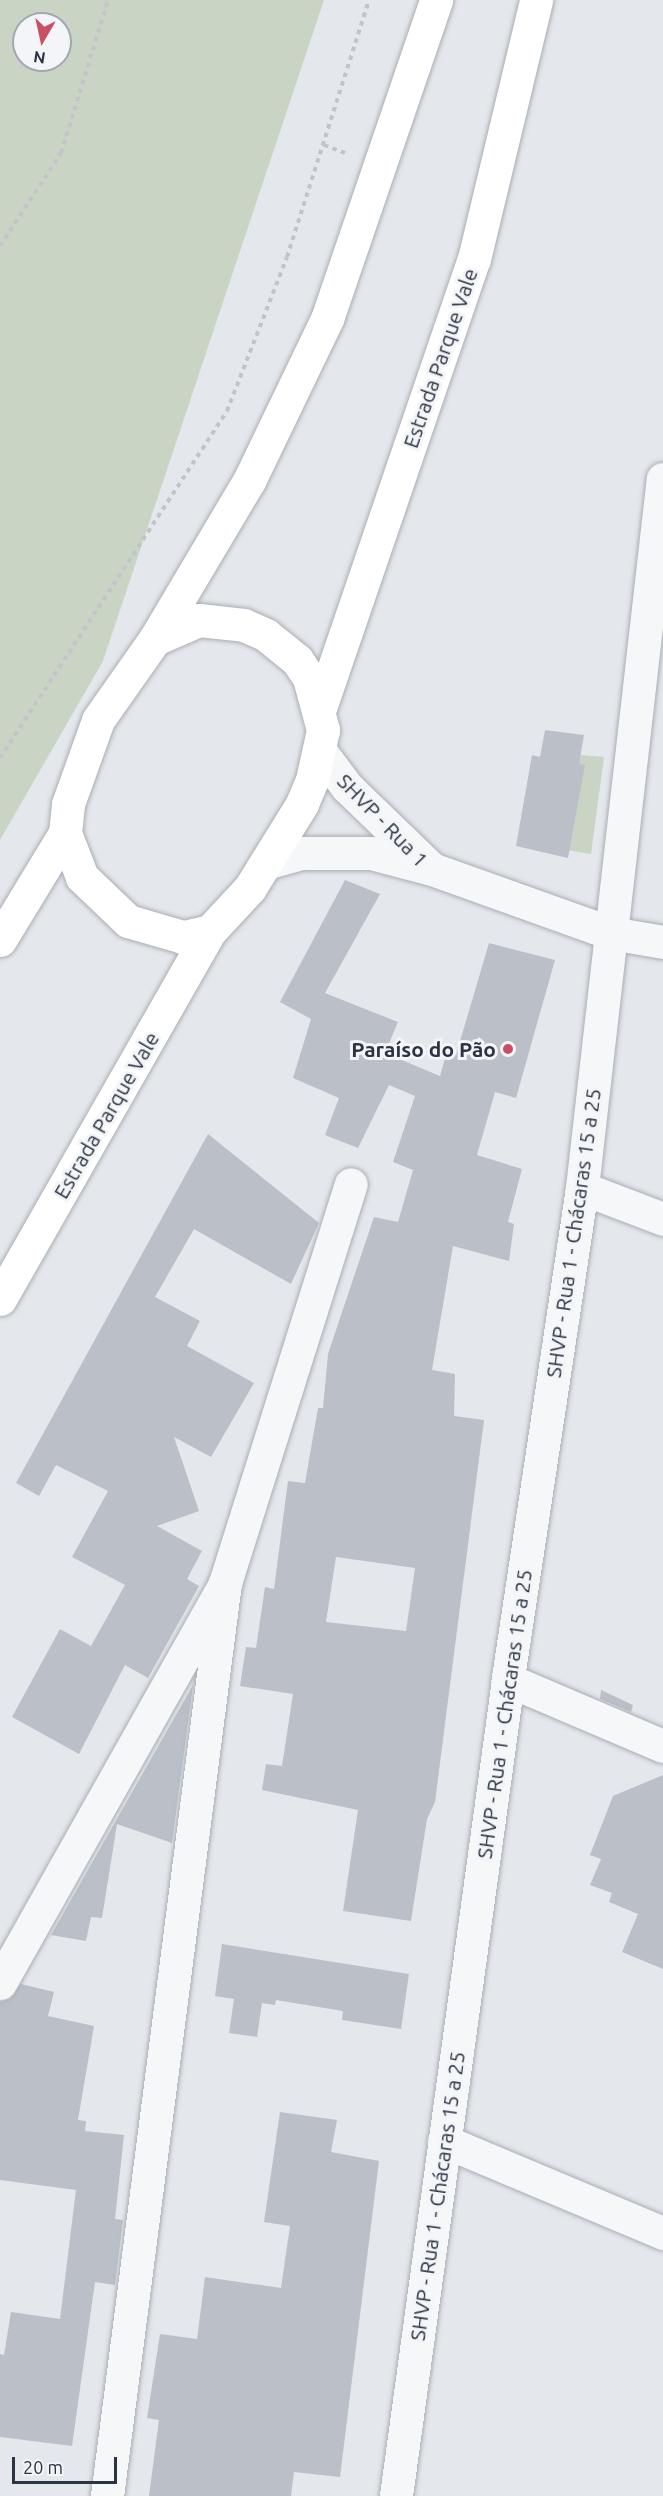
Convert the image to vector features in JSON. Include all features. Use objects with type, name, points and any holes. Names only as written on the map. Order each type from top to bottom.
[{"type":"main road","points":[[0,940],[65,833],[69,804],[98,720],[155,639],[249,481],[327,319],[436,0]]},
{"type":"main road","name":"Estrada Parque Vale","points":[[320,708],[474,260],[536,0]]},
{"type":"main road","points":[[65,833],[82,877],[128,921],[165,936],[183,938],[210,931],[231,912],[266,863],[302,804],[320,751],[320,708],[297,660],[266,634],[244,625],[199,620],[155,639]]},
{"type":"main road","name":"Estrada Parque Vale","points":[[0,1299],[210,931]]},
{"type":"street","name":"SHVP - Rua 1 - Chácaras 15 a 25","points":[[396,2496],[508,1680],[582,1188],[663,479]]},
{"type":"street","name":"SHVP - Rua 1","points":[[320,751],[347,788],[432,869]]},
{"type":"street","name":"SHVP - Rua 1","points":[[266,863],[336,849],[432,869]]},
{"type":"street","points":[[432,869],[611,933],[663,942]]},
{"type":"street","points":[[107,2496],[225,1583],[351,1184]]},
{"type":"street","points":[[582,1188],[663,1219]]},
{"type":"street","points":[[0,1983],[225,1583]]},
{"type":"street","points":[[508,1680],[663,1746]]},
{"type":"street","points":[[444,2141],[663,2233]]},
{"type":"path","points":[[0,246],[61,153],[108,0]]},
{"type":"path","points":[[0,758],[227,411],[287,256],[369,0]]},
{"type":"green space","points":[[0,0],[324,0],[103,661],[0,840]]},
{"type":"green space","points":[[547,752],[604,757],[591,854],[536,845]]},
{"type":"building","points":[[545,730],[584,735],[579,764],[585,765],[568,858],[516,846],[532,755],[540,757]]},
{"type":"building","points":[[345,880],[380,894],[325,993],[398,1022],[385,1053],[440,1076],[447,1052],[456,1055],[489,943],[555,960],[516,1098],[495,1092],[477,1155],[522,1169],[508,1222],[514,1224],[509,1261],[453,1246],[432,1370],[455,1374],[454,1416],[484,1420],[435,1802],[427,1819],[411,1921],[343,1911],[358,1810],[262,1790],[266,1764],[282,1766],[293,1694],[240,1686],[246,1647],[256,1648],[265,1587],[274,1589],[288,1481],[305,1483],[318,1408],[323,1408],[328,1354],[374,1217],[398,1222],[413,1170],[393,1162],[415,1096],[389,1085],[358,1148],[325,1135],[339,1098],[293,1078],[311,1019],[280,1002]],"holes":[[[336,1557],[415,1568],[406,1631],[326,1622]]]},
{"type":"building","points":[[208,1134],[319,1223],[291,1284],[194,1229],[155,1297],[200,1321],[187,1346],[254,1383],[211,1457],[174,1437],[199,1511],[157,1526],[202,1551],[187,1579],[199,1586],[148,1678],[125,1665],[79,1754],[12,1717],[60,1629],[91,1646],[125,1585],[72,1557],[108,1491],[56,1465],[39,1496],[16,1483]]},
{"type":"building","points":[[193,1685],[172,1843],[117,1824],[102,1918],[91,1917],[86,1941],[51,1935]]},
{"type":"building","points":[[601,1690],[633,1705],[631,1712],[600,1699]]},
{"type":"building","points":[[663,1775],[663,1969],[622,1952],[638,1914],[609,1902],[612,1893],[590,1885],[601,1859],[590,1855],[613,1796]]},
{"type":"building","points":[[222,1944],[409,1974],[401,2029],[342,2020],[343,2011],[276,2000],[275,2005],[262,2003],[257,2037],[229,2033],[234,1999],[215,1996]]},
{"type":"building","points":[[21,1984],[54,1992],[48,2016],[94,2026],[78,2120],[86,2121],[85,2131],[124,2135],[115,2219],[123,2220],[115,2285],[95,2282],[72,2446],[0,2437],[0,2354],[4,2355],[11,2312],[60,2319],[76,2190],[0,2180],[0,2002],[10,1999]]},
{"type":"building","points":[[280,2112],[337,2120],[331,2152],[379,2161],[340,2477],[294,2472],[291,2496],[149,2496],[159,2420],[147,2418],[160,2334],[197,2339],[205,2277],[281,2288],[290,2226],[264,2222]]},
{"type":"place","name":"Paraíso do Pão","points":[[508,1049]]}]
